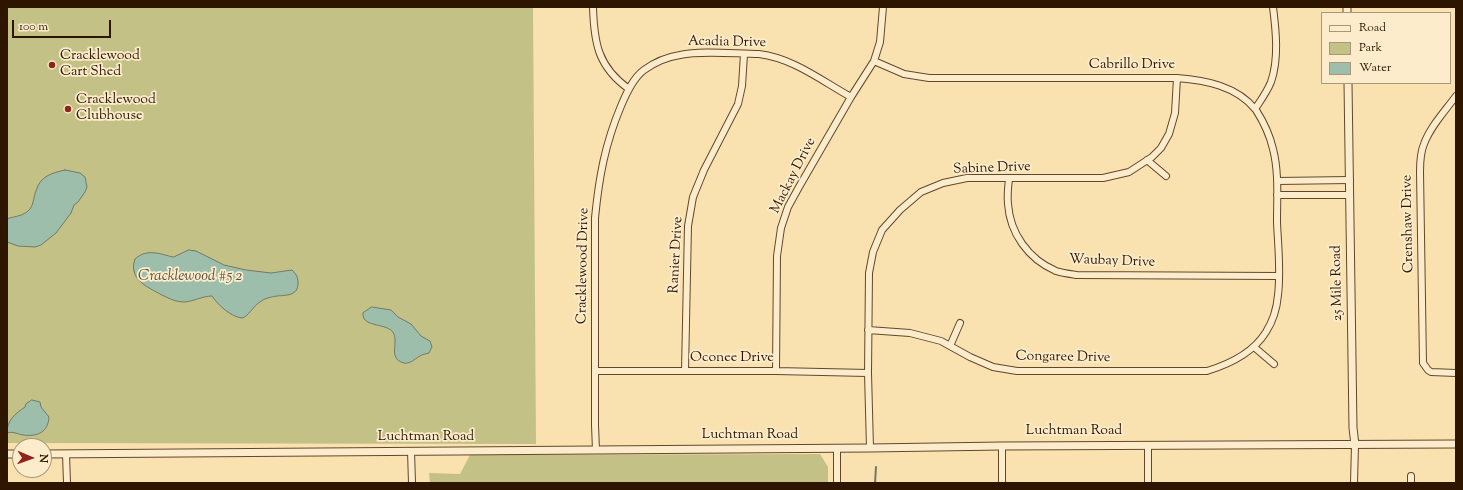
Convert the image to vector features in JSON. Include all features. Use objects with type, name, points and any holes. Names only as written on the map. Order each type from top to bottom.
[{"type":"street","points":[[593,7],[594,34],[600,55],[614,76],[630,89]]},
{"type":"street","name":"Mackay Drive","points":[[776,371],[777,256],[781,228],[788,207],[798,187],[874,61],[880,42],[883,7]]},
{"type":"street","points":[[1255,109],[1266,94],[1274,70],[1275,31],[1273,7]]},
{"type":"street","name":"Acadia Drive","points":[[630,89],[643,71],[661,60],[681,54],[765,54],[785,59],[851,97]]},
{"type":"street","name":"Ranier Drive","points":[[685,371],[688,226],[693,197],[704,170],[738,104],[742,86],[744,54]]},
{"type":"street","name":"Cabrillo Drive","points":[[874,61],[904,74],[929,78],[1176,78],[1199,80],[1218,85],[1238,94],[1255,109],[1264,124],[1273,148],[1277,181],[1278,295],[1276,307],[1266,332],[1256,345]]},
{"type":"street","name":"Sabine Drive","points":[[870,448],[868,373],[869,273],[873,252],[882,230],[900,210],[921,192],[943,183],[967,178],[1103,178],[1129,172],[1161,148],[1170,134],[1175,113],[1176,78]]},
{"type":"street","name":"25 Mile Road","points":[[1348,84],[1354,483]]},
{"type":"street","name":"Cracklewood Drive","points":[[596,450],[595,218],[598,186],[611,130],[630,89]]},
{"type":"street","name":"Crenshaw Drive","points":[[1456,96],[1432,129],[1424,143],[1421,156],[1423,363],[1431,372],[1456,373]]},
{"type":"street","points":[[1147,160],[1166,176]]},
{"type":"street","name":"Waubay Drive","points":[[1009,179],[1008,203],[1012,227],[1022,245],[1038,260],[1056,271],[1077,275],[1279,276]]},
{"type":"street","points":[[1277,181],[1350,180]]},
{"type":"street","points":[[1277,195],[1350,195]]},
{"type":"street","points":[[950,346],[960,323]]},
{"type":"street","name":"Congaree Drive","points":[[868,330],[910,333],[941,341],[993,367],[1016,371],[1207,371],[1224,366],[1256,345]]},
{"type":"street","points":[[1256,345],[1274,364]]},
{"type":"street","name":"Oconee Drive","points":[[595,371],[776,371],[868,373]]},
{"type":"street","name":"Luchtman Road","points":[[52,454],[1002,446],[1456,444]]},
{"type":"street","points":[[1148,445],[1148,483]]},
{"type":"street","points":[[1002,446],[1002,483]]},
{"type":"street","points":[[837,448],[837,483]]},
{"type":"street","points":[[411,451],[412,483]]},
{"type":"street","points":[[66,454],[67,483]]},
{"type":"street","points":[[1411,476],[1411,483]]},
{"type":"green space","points":[[7,7],[533,7],[536,444],[52,443],[52,438],[12,438],[12,443],[7,443]]},
{"type":"green space","points":[[820,454],[828,467],[828,483],[430,483],[429,473],[460,474],[470,455]]},
{"type":"water","points":[[65,170],[80,173],[85,177],[87,187],[78,202],[74,205],[71,213],[56,233],[41,245],[35,247],[18,246],[7,242],[7,219],[28,211],[31,207],[40,182],[51,174]]},
{"type":"water","name":"Cracklewood #5 2","points":[[189,250],[196,251],[224,265],[246,270],[271,273],[292,270],[296,274],[298,287],[294,293],[264,300],[242,318],[225,310],[212,296],[185,302],[170,299],[140,282],[134,272],[135,259],[144,254],[158,253],[173,257]]},
{"type":"water","points":[[372,307],[391,310],[398,317],[411,324],[421,336],[430,341],[432,347],[429,353],[406,363],[397,359],[395,356],[395,339],[392,331],[369,323],[363,317],[363,313]]},
{"type":"water","points":[[32,400],[40,402],[41,407],[49,417],[47,426],[44,430],[33,435],[23,435],[11,432],[7,433],[8,424],[12,418]]},
{"type":"waterway","points":[[875,483],[876,467]]},
{"type":"place","name":"Cracklewood Cart Shed","points":[[52,65]]},
{"type":"place","name":"Cracklewood Clubhouse","points":[[68,109]]}]
